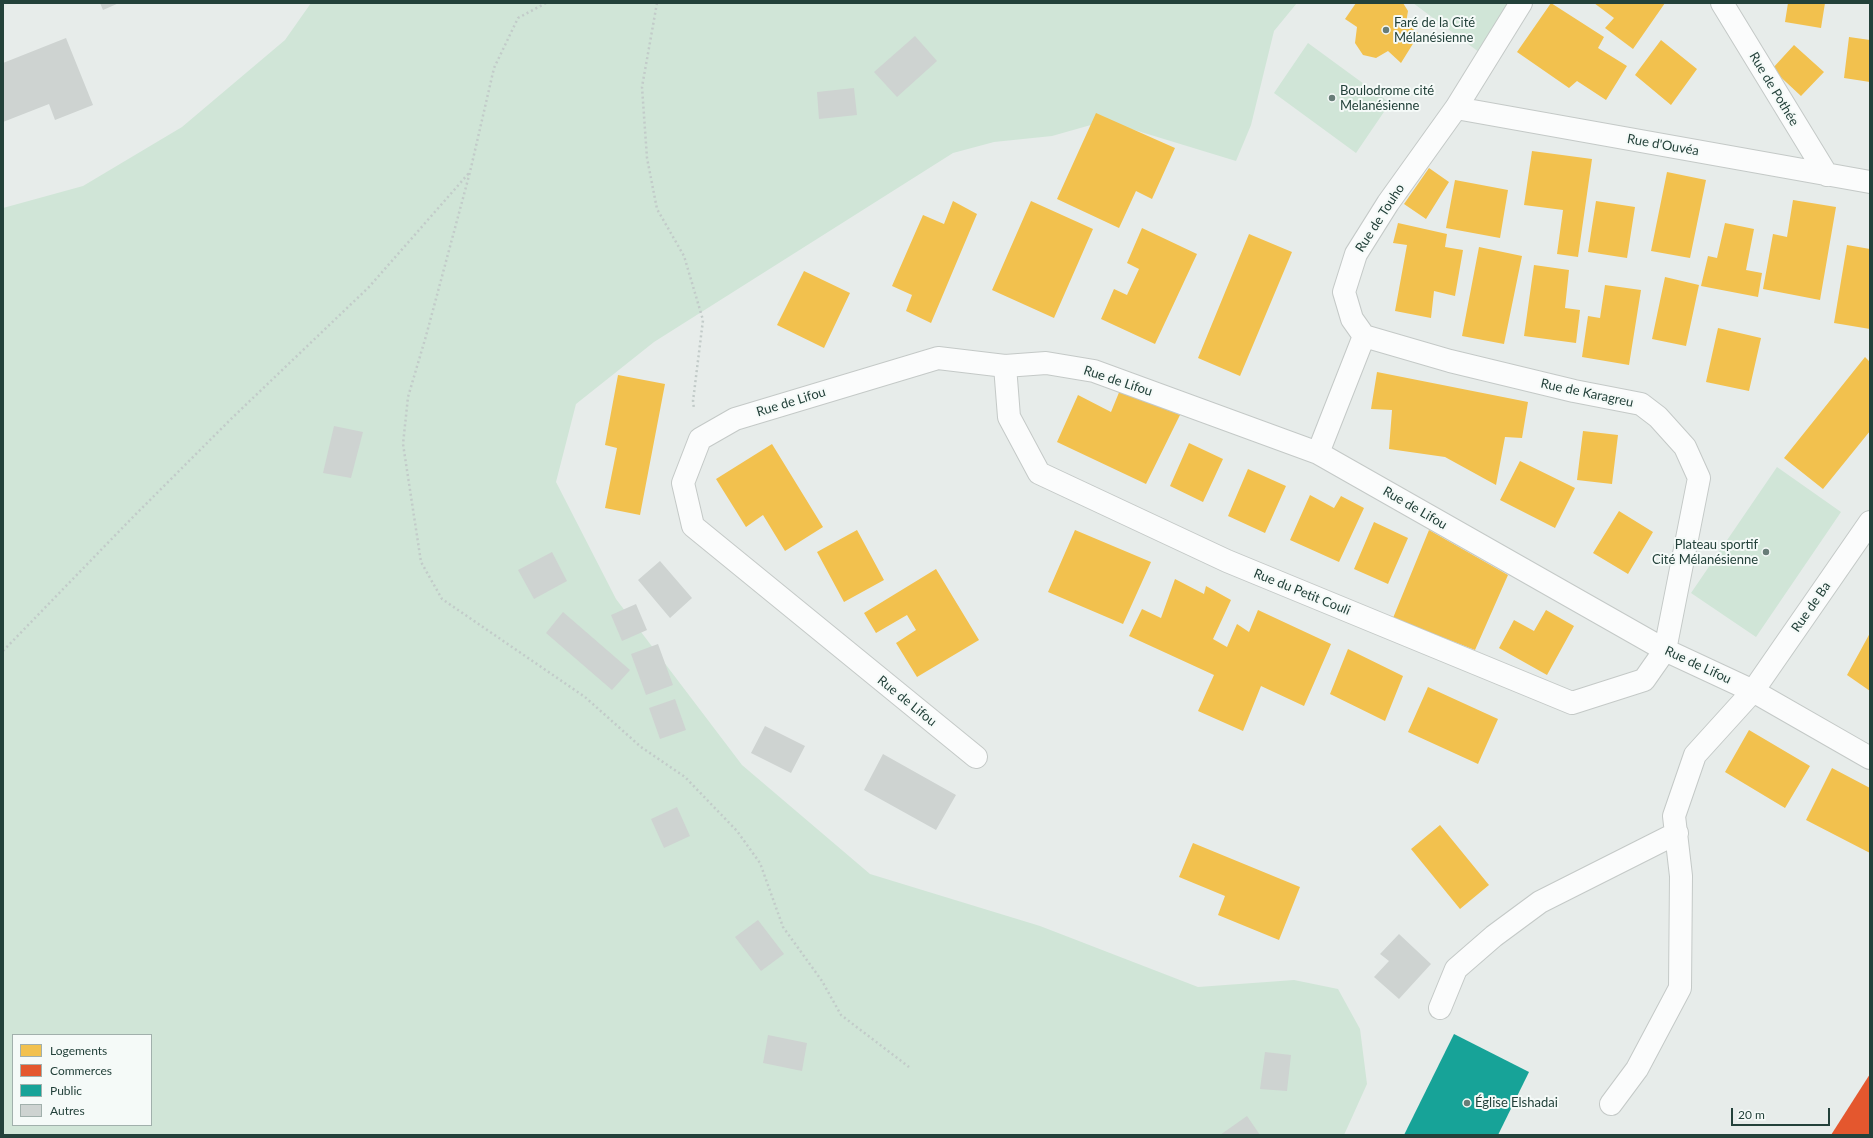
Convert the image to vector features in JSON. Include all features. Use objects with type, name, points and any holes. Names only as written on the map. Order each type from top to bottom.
[{"type":"street","name":"Rue de Touho","points":[[1364,336],[1352,319],[1344,292],[1356,254],[1388,203],[1456,108],[1521,3]]},
{"type":"street","name":"Rue de Pothée","points":[[1722,3],[1827,175]]},
{"type":"street","name":"Rue d'Ouvéa","points":[[1456,108],[1870,182]]},
{"type":"street","points":[[1318,453],[1364,336]]},
{"type":"street","name":"Rue de Karagreu","points":[[1364,336],[1450,362],[1574,391],[1641,404],[1658,418],[1685,447],[1699,478],[1665,650]]},
{"type":"street","name":"Rue de Lifou","points":[[976,757],[692,526],[683,483],[700,439],[735,419],[938,358],[1005,366],[1046,364],[1094,371],[1318,453],[1665,650],[1753,691],[1870,758]]},
{"type":"street","name":"Rue du Petit Couli","points":[[1005,366],[1009,417],[1040,473],[1227,561],[1572,703],[1644,680],[1665,650]]},
{"type":"street","name":"Rue de Ba","points":[[1611,1104],[1637,1069],[1680,988],[1682,876],[1674,816],[1695,755],[1753,691],[1870,522]]},
{"type":"street","points":[[1440,1008],[1456,969],[1494,936],[1540,902],[1676,833]]},
{"type":"path","points":[[546,3],[518,18],[494,68],[470,172],[408,397],[403,444],[422,562],[442,599],[585,697],[641,747],[686,777],[737,831],[760,863],[783,927],[822,981],[841,1015],[910,1067]]},
{"type":"path","points":[[657,3],[642,88],[647,158],[657,209],[684,256],[702,320],[693,401],[700,439]]},
{"type":"path","points":[[3,651],[131,519],[232,418],[369,287],[470,172]]},
{"type":"green space","points":[[311,3],[1297,3],[1274,31],[1251,125],[1236,161],[1105,121],[1052,136],[994,142],[953,153],[654,342],[576,404],[556,482],[616,599],[742,765],[870,874],[1040,926],[1198,987],[1294,980],[1338,989],[1360,1029],[1367,1084],[1344,1135],[3,1135],[3,208],[83,186],[182,127],[285,40]]},
{"type":"green space","points":[[1413,3],[1521,3],[1487,58]]},
{"type":"green space","name":"Boulodrome cité Melanésienne","points":[[1308,43],[1390,103],[1356,153],[1274,93]]},
{"type":"green space","name":"Plateau sportif Cité Mélanésienne","points":[[1777,467],[1841,512],[1756,637],[1691,593]]},
{"type":"building: Logements","name":"Faré de la Cité Mélanésienne","points":[[1356,3],[1403,3],[1408,11],[1406,23],[1419,34],[1401,63],[1388,51],[1376,58],[1363,55],[1355,43],[1357,27],[1345,19]]},
{"type":"building: Logements","points":[[1551,3],[1604,37],[1598,48],[1627,66],[1606,100],[1577,81],[1569,88],[1517,52]]},
{"type":"building: Logements","points":[[1594,3],[1665,3],[1633,49],[1605,28],[1614,18]]},
{"type":"building: Logements","points":[[1788,3],[1825,3],[1821,28],[1785,22]]},
{"type":"building: Logements","points":[[1849,37],[1870,40],[1870,82],[1844,78]]},
{"type":"building: Logements","points":[[1661,40],[1697,69],[1671,105],[1635,75]]},
{"type":"building: Logements","points":[[1794,45],[1824,72],[1801,96],[1772,69]]},
{"type":"building: Logements","points":[[1096,113],[1175,148],[1152,199],[1136,191],[1119,228],[1057,199]]},
{"type":"building: Logements","points":[[1532,151],[1592,159],[1578,257],[1557,254],[1563,210],[1524,205]]},
{"type":"building: Logements","points":[[1429,168],[1449,182],[1426,219],[1404,204]]},
{"type":"building: Logements","points":[[1667,172],[1706,180],[1690,258],[1651,251]]},
{"type":"building: Logements","points":[[1455,180],[1508,190],[1500,238],[1446,228]]},
{"type":"building: Logements","points":[[1793,200],[1836,207],[1820,300],[1763,289],[1773,234],[1787,237]]},
{"type":"building: Logements","points":[[953,201],[977,214],[931,323],[906,311],[912,295],[892,286],[923,215],[944,224]]},
{"type":"building: Logements","points":[[1031,201],[1093,229],[1054,318],[992,290]]},
{"type":"building: Logements","points":[[1596,201],[1635,207],[1627,258],[1588,252]]},
{"type":"building: Logements","points":[[1398,223],[1447,234],[1445,247],[1463,250],[1455,296],[1434,291],[1431,318],[1395,311],[1407,245],[1393,243]]},
{"type":"building: Logements","points":[[1725,223],[1754,229],[1746,270],[1762,273],[1758,297],[1701,286],[1708,256],[1717,258]]},
{"type":"building: Logements","points":[[1142,228],[1197,254],[1155,344],[1101,319],[1114,289],[1127,295],[1139,269],[1127,263]]},
{"type":"building: Logements","points":[[1249,234],[1292,252],[1240,376],[1198,358]]},
{"type":"building: Logements","points":[[1847,245],[1870,249],[1870,329],[1834,323]]},
{"type":"building: Logements","points":[[1479,247],[1522,256],[1504,344],[1462,336]]},
{"type":"building: Logements","points":[[1534,265],[1569,270],[1565,308],[1580,310],[1576,343],[1524,336]]},
{"type":"building: Logements","points":[[804,271],[850,293],[824,348],[777,325]]},
{"type":"building: Logements","points":[[1665,277],[1699,285],[1686,346],[1652,339]]},
{"type":"building: Logements","points":[[1605,285],[1641,290],[1629,365],[1582,357],[1588,316],[1600,318]]},
{"type":"building: Logements","points":[[1718,328],[1761,338],[1749,391],[1706,382]]},
{"type":"building: Logements","points":[[1865,357],[1870,362],[1870,431],[1823,489],[1784,458]]},
{"type":"building: Logements","points":[[1377,372],[1528,402],[1522,438],[1505,437],[1496,485],[1445,457],[1389,449],[1392,410],[1371,409]]},
{"type":"building: Logements","points":[[618,375],[665,384],[640,515],[605,508],[617,448],[605,445]]},
{"type":"building: Logements","points":[[1120,390],[1180,415],[1146,484],[1057,442],[1078,395],[1111,412]]},
{"type":"building: Logements","points":[[1583,431],[1618,435],[1612,484],[1577,480]]},
{"type":"building: Logements","points":[[1189,443],[1223,459],[1203,502],[1170,486]]},
{"type":"building: Logements","points":[[772,444],[823,527],[785,551],[763,515],[746,527],[716,479]]},
{"type":"building: Logements","points":[[1520,461],[1575,488],[1555,528],[1500,500]]},
{"type":"building: Logements","points":[[1248,469],[1286,486],[1265,533],[1228,516]]},
{"type":"building: Logements","points":[[1310,495],[1334,508],[1341,496],[1364,508],[1339,562],[1290,540]]},
{"type":"building: Logements","points":[[1619,511],[1653,532],[1628,574],[1593,553]]},
{"type":"building: Logements","points":[[1374,522],[1408,538],[1388,584],[1354,569]]},
{"type":"building: Logements","points":[[857,530],[884,580],[844,602],[817,552]]},
{"type":"building: Logements","points":[[1075,530],[1151,562],[1123,624],[1048,592]]},
{"type":"building: Logements","points":[[1429,530],[1508,575],[1475,650],[1393,618]]},
{"type":"building: Logements","points":[[936,569],[979,640],[917,677],[896,643],[916,630],[907,615],[876,633],[864,613]]},
{"type":"building: Logements","points":[[1175,579],[1204,594],[1206,586],[1231,600],[1213,639],[1227,647],[1237,624],[1249,632],[1258,610],[1331,644],[1304,706],[1261,686],[1243,731],[1198,711],[1214,675],[1129,636],[1142,609],[1161,618]]},
{"type":"building: Logements","points":[[1546,610],[1574,626],[1547,675],[1499,648],[1514,620],[1534,631]]},
{"type":"building: Logements","points":[[1870,633],[1870,691],[1847,675]]},
{"type":"building: Logements","points":[[1348,649],[1403,676],[1385,721],[1330,694]]},
{"type":"building: Logements","points":[[1428,687],[1498,719],[1478,764],[1408,732]]},
{"type":"building: Logements","points":[[1749,730],[1810,766],[1785,808],[1725,772]]},
{"type":"building: Logements","points":[[1832,768],[1870,788],[1870,853],[1806,820]]},
{"type":"building: Logements","points":[[1440,825],[1489,885],[1460,909],[1411,849]]},
{"type":"building: Logements","points":[[1193,843],[1300,887],[1279,940],[1218,915],[1225,896],[1179,877]]},
{"type":"building: Commerces","points":[[1870,1074],[1870,1135],[1831,1135]]},
{"type":"building: Public","name":"Église Elshadai","points":[[1454,1034],[1529,1072],[1498,1135],[1404,1135]]},
{"type":"building: Autres","points":[[100,3],[119,3],[103,10]]},
{"type":"building: Autres","points":[[915,36],[937,61],[897,97],[874,72]]},
{"type":"building: Autres","points":[[66,38],[93,105],[55,120],[49,104],[3,122],[3,63]]},
{"type":"building: Autres","points":[[854,88],[857,115],[819,119],[817,92]]},
{"type":"building: Autres","points":[[334,426],[363,432],[351,478],[323,473]]},
{"type":"building: Autres","points":[[552,552],[567,581],[534,599],[518,570]]},
{"type":"building: Autres","points":[[660,561],[692,598],[670,618],[638,580]]},
{"type":"building: Autres","points":[[636,604],[647,630],[622,641],[611,615]]},
{"type":"building: Autres","points":[[563,612],[630,670],[612,690],[546,633]]},
{"type":"building: Autres","points":[[658,644],[673,685],[646,695],[631,654]]},
{"type":"building: Autres","points":[[675,699],[686,730],[660,739],[649,708]]},
{"type":"building: Autres","points":[[765,726],[805,746],[791,773],[751,753]]},
{"type":"building: Autres","points":[[883,754],[956,795],[936,830],[864,790]]},
{"type":"building: Autres","points":[[677,807],[690,836],[664,848],[651,819]]},
{"type":"building: Autres","points":[[758,920],[784,954],[761,971],[735,937]]},
{"type":"building: Autres","points":[[1399,934],[1431,964],[1399,999],[1374,977],[1389,961],[1380,954]]},
{"type":"building: Autres","points":[[768,1035],[807,1043],[802,1071],[763,1063]]},
{"type":"building: Autres","points":[[1265,1052],[1291,1055],[1287,1091],[1260,1089]]},
{"type":"building: Autres","points":[[1247,1116],[1260,1135],[1220,1135]]},
{"type":"place","name":"Faré de la Cité Mélanésienne","points":[[1386,30]]},
{"type":"place","name":"Boulodrome cité Melanésienne","points":[[1332,98]]},
{"type":"place","name":"Plateau sportif Cité Mélanésienne","points":[[1766,552]]},
{"type":"place","name":"Église Elshadai","points":[[1467,1103]]}]
